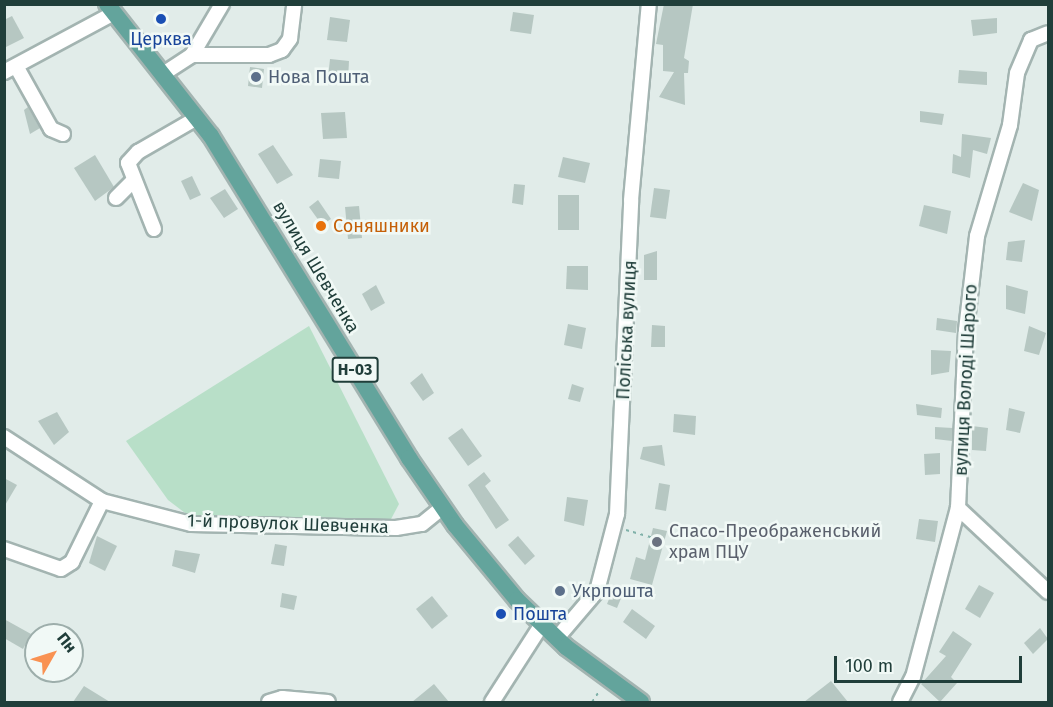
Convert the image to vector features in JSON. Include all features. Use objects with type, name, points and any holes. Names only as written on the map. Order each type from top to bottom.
[{"type":"main road","name":"вулиця Шевченка","points":[[111,9],[197,118],[255,204],[443,507],[504,585],[542,624],[640,702]]},
{"type":"street","points":[[163,74],[192,55],[222,4]]},
{"type":"street","points":[[192,55],[269,55],[282,50],[290,39],[294,4]]},
{"type":"street","name":"Поліська вулиця","points":[[557,638],[597,591],[615,526],[630,292],[633,177],[649,4]]},
{"type":"street","points":[[63,134],[51,129],[10,69],[111,9]]},
{"type":"street","name":"вулиця Володі Шарого","points":[[900,702],[913,677],[958,508],[966,330],[977,236],[1010,125],[1017,73],[1031,40],[1048,33]]},
{"type":"street","points":[[154,229],[133,181],[128,163],[138,152],[197,118]]},
{"type":"street","points":[[116,198],[133,181]]},
{"type":"street","name":"1-й провулок Шевченка","points":[[4,437],[102,501],[191,524],[396,528],[422,524],[443,507]]},
{"type":"street","points":[[4,549],[61,569],[72,562],[102,501]]},
{"type":"street","points":[[958,508],[1048,592]]},
{"type":"street","points":[[492,702],[542,624]]},
{"type":"street","points":[[269,702],[282,698],[328,702]]},
{"type":"path","points":[[615,526],[651,537]]},
{"type":"path","points":[[592,702],[600,690]]},
{"type":"green space","points":[[309,326],[399,504],[390,521],[193,519],[168,500],[126,441]]},
{"type":"building","points":[[664,4],[693,4],[684,58],[689,61],[688,73],[684,73],[685,105],[659,97],[674,72],[663,71],[663,45],[656,44]]},
{"type":"building","points":[[513,12],[534,15],[531,34],[510,31]]},
{"type":"building","points":[[12,16],[24,38],[4,48],[4,20]]},
{"type":"building","points":[[330,17],[350,20],[347,42],[327,40]]},
{"type":"building","points":[[997,18],[997,33],[973,36],[971,20]]},
{"type":"building","points":[[330,59],[349,61],[348,80],[328,78]]},
{"type":"building","points":[[250,67],[264,69],[262,88],[248,86]]},
{"type":"building","points":[[959,70],[987,72],[987,85],[958,83]]},
{"type":"building","points":[[28,107],[40,128],[30,134],[24,110]]},
{"type":"building","points":[[920,111],[944,114],[942,125],[920,122]]},
{"type":"building","points":[[345,112],[347,138],[323,139],[321,113]]},
{"type":"building","points":[[962,134],[991,138],[987,154],[973,150],[970,178],[952,173],[953,154],[961,157]]},
{"type":"building","points":[[273,145],[293,175],[277,184],[258,154]]},
{"type":"building","points":[[95,155],[114,187],[95,201],[74,168]]},
{"type":"building","points":[[563,157],[590,163],[585,183],[558,177]]},
{"type":"building","points":[[320,159],[341,161],[339,179],[318,177]]},
{"type":"building","points":[[192,176],[201,195],[190,200],[181,181]]},
{"type":"building","points":[[1023,183],[1039,190],[1032,221],[1009,212]]},
{"type":"building","points":[[514,184],[525,185],[523,205],[512,203]]},
{"type":"building","points":[[654,188],[670,190],[666,219],[650,217]]},
{"type":"building","points":[[225,189],[238,209],[224,218],[210,198]]},
{"type":"building","points":[[558,195],[579,195],[579,230],[558,230]]},
{"type":"building","points":[[318,200],[331,219],[322,225],[309,207]]},
{"type":"building","points":[[924,205],[951,211],[947,234],[919,226]]},
{"type":"building","points":[[359,206],[362,238],[348,239],[345,207]]},
{"type":"building","points":[[1025,240],[1022,262],[1006,260],[1008,242]]},
{"type":"building","points":[[657,251],[657,280],[644,280],[644,255]]},
{"type":"building","points":[[567,266],[588,266],[588,290],[566,289]]},
{"type":"building","points":[[376,285],[385,303],[371,311],[362,294]]},
{"type":"building","points":[[1006,285],[1028,291],[1025,314],[1006,309]]},
{"type":"building","points":[[937,318],[957,321],[956,333],[936,330]]},
{"type":"building","points":[[568,324],[586,328],[582,349],[564,345]]},
{"type":"building","points":[[652,325],[665,326],[665,347],[651,347]]},
{"type":"building","points":[[1029,326],[1046,333],[1039,355],[1024,351]]},
{"type":"building","points":[[931,350],[951,351],[949,372],[931,375]]},
{"type":"building","points":[[422,373],[434,393],[423,401],[410,383]]},
{"type":"building","points":[[572,384],[584,388],[580,402],[568,399]]},
{"type":"building","points":[[916,404],[942,408],[941,418],[917,415]]},
{"type":"building","points":[[1009,408],[1025,412],[1020,433],[1006,430]]},
{"type":"building","points":[[57,412],[69,432],[54,445],[38,421]]},
{"type":"building","points":[[674,414],[696,416],[695,435],[673,432]]},
{"type":"building","points":[[972,426],[988,428],[986,451],[972,450]]},
{"type":"building","points":[[935,427],[953,428],[952,441],[935,439]]},
{"type":"building","points":[[462,428],[482,456],[468,466],[448,438]]},
{"type":"building","points":[[662,445],[665,466],[640,459],[643,447]]},
{"type":"building","points":[[940,453],[940,474],[925,475],[924,454]]},
{"type":"building","points":[[484,472],[491,481],[485,486],[509,520],[496,529],[468,485]]},
{"type":"building","points":[[4,478],[17,485],[4,507]]},
{"type":"building","points":[[659,483],[670,485],[666,511],[655,509]]},
{"type":"building","points":[[567,497],[588,500],[584,526],[564,521]]},
{"type":"building","points":[[919,519],[938,521],[935,542],[916,539]]},
{"type":"building","points":[[653,528],[667,531],[652,585],[630,579],[636,557],[645,560]]},
{"type":"building","points":[[97,536],[117,546],[105,571],[89,563]]},
{"type":"building","points":[[518,536],[535,556],[525,565],[508,545]]},
{"type":"building","points":[[275,544],[287,546],[284,566],[271,564]]},
{"type":"building","points":[[175,550],[200,554],[195,573],[172,566]]},
{"type":"building","points":[[979,585],[994,593],[980,618],[965,609]]},
{"type":"building","points":[[614,587],[624,591],[617,608],[607,604]]},
{"type":"building","points":[[282,593],[297,596],[294,610],[280,607]]},
{"type":"building","points":[[432,596],[448,616],[432,629],[416,609]]},
{"type":"building","points":[[632,609],[655,626],[646,639],[623,622]]},
{"type":"building","points":[[4,619],[24,630],[24,647],[23,649],[4,638]]},
{"type":"building","points":[[1040,628],[1048,639],[1033,654],[1024,643]]},
{"type":"building","points":[[953,631],[972,644],[951,677],[957,683],[940,702],[921,684],[946,656],[939,652]]},
{"type":"building","points":[[831,681],[848,702],[804,702]]},
{"type":"building","points":[[434,684],[449,702],[412,702]]},
{"type":"building","points":[[84,686],[110,702],[73,702]]},
{"type":"place","name":"Церква","points":[[161,19]]},
{"type":"place","name":"Нова Пошта","points":[[256,77]]},
{"type":"place","name":"Соняшники","points":[[321,226]]},
{"type":"place","name":"Спасо-Преображенський храм ПЦУ","points":[[657,542]]},
{"type":"place","name":"Укрпошта","points":[[560,591]]},
{"type":"place","name":"Пошта","points":[[501,614]]}]
